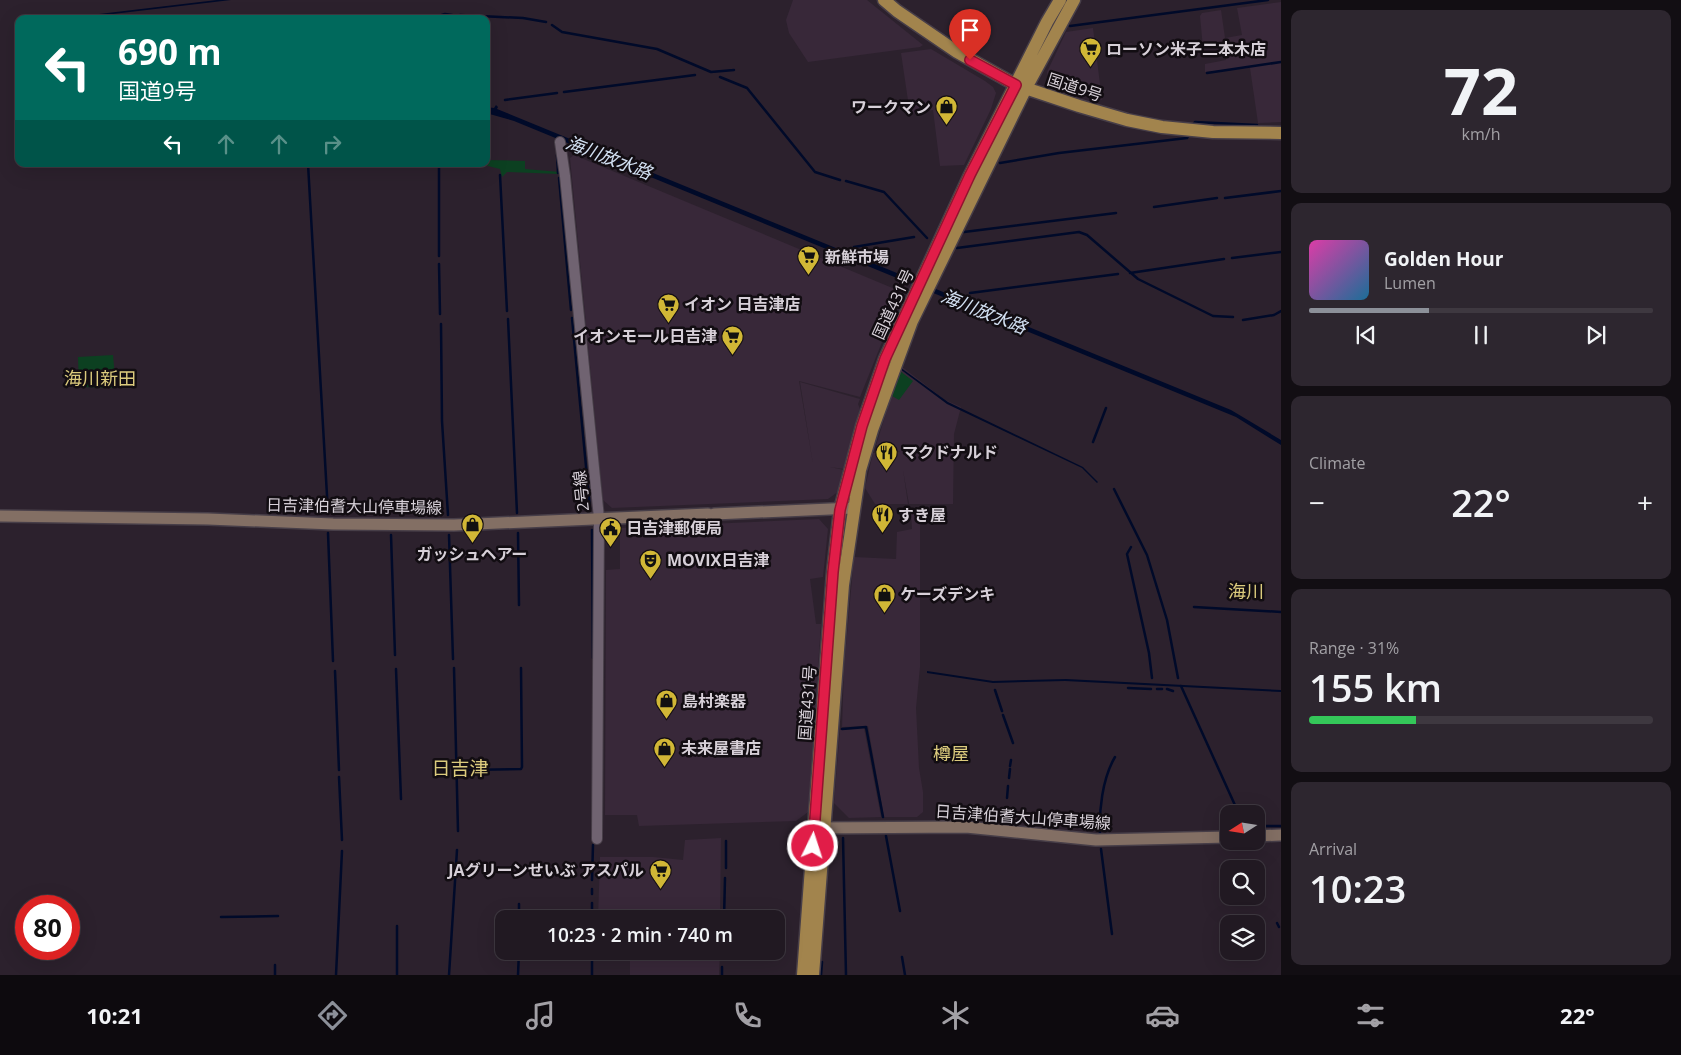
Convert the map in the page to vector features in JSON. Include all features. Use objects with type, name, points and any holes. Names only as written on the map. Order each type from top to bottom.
[{"type":"highway","name":"国道9号","points":[[884,0],[938,40],[1021,86],[1078,106],[1127,120],[1162,127],[1213,132],[1281,133]]},
{"type":"highway","name":"国道431号","points":[[1021,86],[1047,22],[1060,0]]},
{"type":"highway","name":"国道431号","points":[[803,975],[820,828],[843,585],[860,470],[872,430],[921,294],[970,175],[1021,86],[1074,0]]},
{"type":"highway","name":"国道431号","points":[[813,975],[833,572],[840,510],[862,426],[885,359],[921,294]]},
{"type":"main road","name":"日吉津伯耆大山停車場線","points":[[0,516],[446,525],[853,508]]},
{"type":"main road","name":"日吉津伯耆大山停車場線","points":[[820,828],[966,826],[1096,840],[1220,837]]},
{"type":"main road","points":[[1265,836],[1281,835]]},
{"type":"street","name":"2号線","points":[[560,142],[599,518],[597,839]]},
{"type":"shaded area","points":[[793,0],[867,0],[923,45],[920,47],[808,62],[789,33],[786,20]]},
{"type":"shaded area","points":[[1281,2],[1281,122],[1258,123],[1250,68],[1205,72],[1205,64],[1226,60],[1224,45],[1203,48],[1200,16],[1202,13],[1221,10],[1225,38],[1242,35],[1237,8]]},
{"type":"shaded area","points":[[1093,28],[1102,100],[1061,90],[1049,80],[1047,72],[1066,32]]},
{"type":"shaded area","points":[[931,49],[985,81],[993,87],[996,93],[991,109],[964,165],[940,166],[933,110],[910,114],[901,53]]},
{"type":"shaded area","name":"イオンモール日吉津","points":[[574,155],[902,292],[860,397],[799,381],[813,464],[800,382],[860,399],[858,404],[860,409],[844,469],[830,467],[844,470],[839,491],[828,499],[612,508],[603,500],[570,158]]},
{"type":"shaded area","points":[[901,366],[945,400],[961,407],[954,434],[953,504],[909,504],[903,470],[908,504],[875,504],[865,488],[873,453],[901,452],[876,445]]},
{"type":"shaded area","name":"ケーズデンキ","points":[[920,511],[920,667],[916,708],[923,812],[917,817],[884,817],[868,726],[842,727],[844,668],[854,557],[896,559],[897,532],[912,529],[911,512]]},
{"type":"shaded area","points":[[819,519],[828,529],[823,577],[810,579],[816,624],[821,624],[808,812],[796,821],[639,826],[637,815],[605,815],[606,570],[620,569],[620,528]]},
{"type":"shaded area","points":[[864,728],[881,817],[849,818],[834,803],[840,730]]},
{"type":"shaded area","name":"JAグリーンせいぶ アスパル","points":[[721,838],[720,910],[598,910],[600,857],[653,857],[683,860],[685,840]]},
{"type":"shaded area","points":[[630,960],[720,960],[719,975],[630,975]]},
{"type":"green space","points":[[490,160],[525,161],[525,169],[560,172],[560,174],[507,172],[502,177],[500,169],[490,166]]},
{"type":"green space","points":[[113,355],[116,388],[79,387],[78,357]]},
{"type":"green space","points":[[900,371],[913,381],[899,400],[892,396]]},
{"type":"water","points":[[217,0],[231,0],[105,15],[91,15]]},
{"type":"water","name":"海川放水路","points":[[496,105],[497,109],[1231,410],[1281,440],[1281,445],[1236,417],[514,121],[490,114],[490,108],[494,108]]},
{"type":"water","points":[[901,368],[948,402],[1083,467],[1098,482],[1082,468],[947,404]]},
{"type":"water","points":[[927,671],[993,681],[1066,679],[1281,690],[1281,692],[1065,681],[993,683],[927,673]]},
{"type":"waterway","points":[[1070,26],[1268,0]]},
{"type":"waterway","points":[[442,15],[452,15]]},
{"type":"waterway","points":[[490,16],[523,18],[546,22]]},
{"type":"waterway","points":[[552,25],[562,32],[657,49],[711,72],[734,70]]},
{"type":"waterway","points":[[1207,73],[1281,62]]},
{"type":"waterway","points":[[564,92],[695,75]]},
{"type":"waterway","points":[[720,77],[747,88],[815,172],[840,180]]},
{"type":"waterway","points":[[505,100],[557,93]]},
{"type":"waterway","points":[[1193,125],[1195,122],[1257,125]]},
{"type":"waterway","points":[[1000,163],[1059,153],[1187,138],[1189,135]]},
{"type":"waterway","name":"海川放水路","points":[[557,155],[558,173]]},
{"type":"waterway","points":[[308,167],[328,513]]},
{"type":"waterway","points":[[439,167],[439,256]]},
{"type":"waterway","points":[[500,175],[507,311]]},
{"type":"waterway","points":[[559,178],[571,310]]},
{"type":"waterway","points":[[846,181],[884,192],[927,238]]},
{"type":"waterway","points":[[1225,198],[1281,191]]},
{"type":"waterway","points":[[1154,207],[1217,198]]},
{"type":"waterway","points":[[964,232],[1116,213]]},
{"type":"waterway","points":[[957,248],[1079,232],[1087,235],[1138,279],[1213,316],[1233,317]]},
{"type":"waterway","points":[[854,247],[914,237]]},
{"type":"waterway","points":[[1232,258],[1281,252]]},
{"type":"waterway","points":[[1130,273],[1224,259]]},
{"type":"waterway","points":[[439,264],[440,314]]},
{"type":"waterway","name":"海川放水路","points":[[970,293],[1118,274]]},
{"type":"waterway","points":[[1243,320],[1274,315],[1281,311]]},
{"type":"waterway","points":[[572,318],[590,509]]},
{"type":"waterway","points":[[508,319],[517,513]]},
{"type":"waterway","points":[[441,324],[442,421],[448,515]]},
{"type":"waterway","points":[[1093,442],[1106,408]]},
{"type":"waterway","points":[[1114,489],[1147,555],[1167,620],[1178,678]]},
{"type":"waterway","points":[[592,530],[593,658]]},
{"type":"waterway","points":[[328,533],[333,661]]},
{"type":"waterway","points":[[518,533],[519,605]]},
{"type":"waterway","points":[[391,535],[395,655]]},
{"type":"waterway","points":[[449,535],[453,659]]},
{"type":"waterway","points":[[1131,547],[1127,554],[1149,653],[1152,678]]},
{"type":"waterway","points":[[1194,607],[1281,612]]},
{"type":"waterway","points":[[454,668],[458,831]]},
{"type":"waterway","points":[[468,770],[521,769],[521,668]]},
{"type":"waterway","points":[[396,669],[401,799]]},
{"type":"waterway","points":[[335,671],[339,770]]},
{"type":"waterway","points":[[1181,686],[1235,805]]},
{"type":"waterway","points":[[1128,688],[1151,689]]},
{"type":"waterway","points":[[1157,689],[1162,689]]},
{"type":"waterway","points":[[1167,689],[1173,691]]},
{"type":"waterway","points":[[995,690],[1002,711]]},
{"type":"waterway","points":[[1003,715],[1013,743]]},
{"type":"waterway","points":[[842,729],[866,727],[883,817]]},
{"type":"waterway","points":[[1100,835],[1102,795],[1107,775],[1115,757]]},
{"type":"waterway","points":[[1010,766],[1011,760]]},
{"type":"waterway","points":[[1009,778],[1010,769]]},
{"type":"waterway","points":[[339,777],[342,840]]},
{"type":"waterway","points":[[1007,798],[1008,786]]},
{"type":"waterway","points":[[950,813],[970,810],[1006,810]]},
{"type":"waterway","points":[[1265,826],[1281,826]]},
{"type":"waterway","points":[[886,836],[900,911]]},
{"type":"waterway","points":[[843,838],[846,975]]},
{"type":"waterway","points":[[726,841],[726,868]]},
{"type":"waterway","points":[[592,880],[593,845]]},
{"type":"waterway","points":[[1101,849],[1112,934]]},
{"type":"waterway","points":[[449,975],[457,850]]},
{"type":"waterway","points":[[336,975],[342,851]]},
{"type":"waterway","points":[[724,910],[725,878]]},
{"type":"waterway","points":[[592,889],[592,894]]},
{"type":"waterway","points":[[592,903],[592,910]]},
{"type":"waterway","points":[[519,904],[519,910]]},
{"type":"waterway","points":[[221,917],[278,916]]},
{"type":"waterway","points":[[1277,923],[1279,927]]},
{"type":"waterway","points":[[397,926],[397,975]]},
{"type":"waterway","points":[[902,957],[905,975]]},
{"type":"waterway","points":[[518,975],[519,960]]},
{"type":"waterway","points":[[592,960],[592,975]]},
{"type":"waterway","points":[[821,975],[822,962]]},
{"type":"waterway","points":[[275,965],[275,975]]},
{"type":"waterway","points":[[722,967],[722,975]]},
{"type":"place","name":"ローソン米子二本木店","points":[[1090,68]]},
{"type":"place","name":"ワークマン","points":[[947,126]]},
{"type":"place","name":"新鮮市場","points":[[809,276]]},
{"type":"place","name":"イオン 日吉津店","points":[[668,323]]},
{"type":"place","name":"イオンモール日吉津","points":[[733,355]]},
{"type":"place","name":"マクドナルド","points":[[886,471]]},
{"type":"place","name":"すき屋","points":[[882,534]]},
{"type":"place","name":"ガッシュヘアー","points":[[472,544]]},
{"type":"place","name":"日吉津郵便局","points":[[610,547]]},
{"type":"place","name":"MOVIX日吉津","points":[[651,579]]},
{"type":"place","name":"ケーズデンキ","points":[[884,613]]},
{"type":"place","name":"島村楽器","points":[[666,720]]},
{"type":"place","name":"未来屋書店","points":[[665,767]]},
{"type":"place","name":"JAグリーンせいぶ アスパル","points":[[660,889]]},
{"type":"district","name":"海川新田","points":[[100,378]]},
{"type":"district","name":"海川","points":[[1246,591]]},
{"type":"district","name":"樽屋","points":[[951,753]]},
{"type":"district","name":"日吉津","points":[[460,768]]},
{"type":"route","points":[[813,846],[833,572],[840,510],[862,426],[885,359],[970,175],[1016,85],[970,60]]}]
